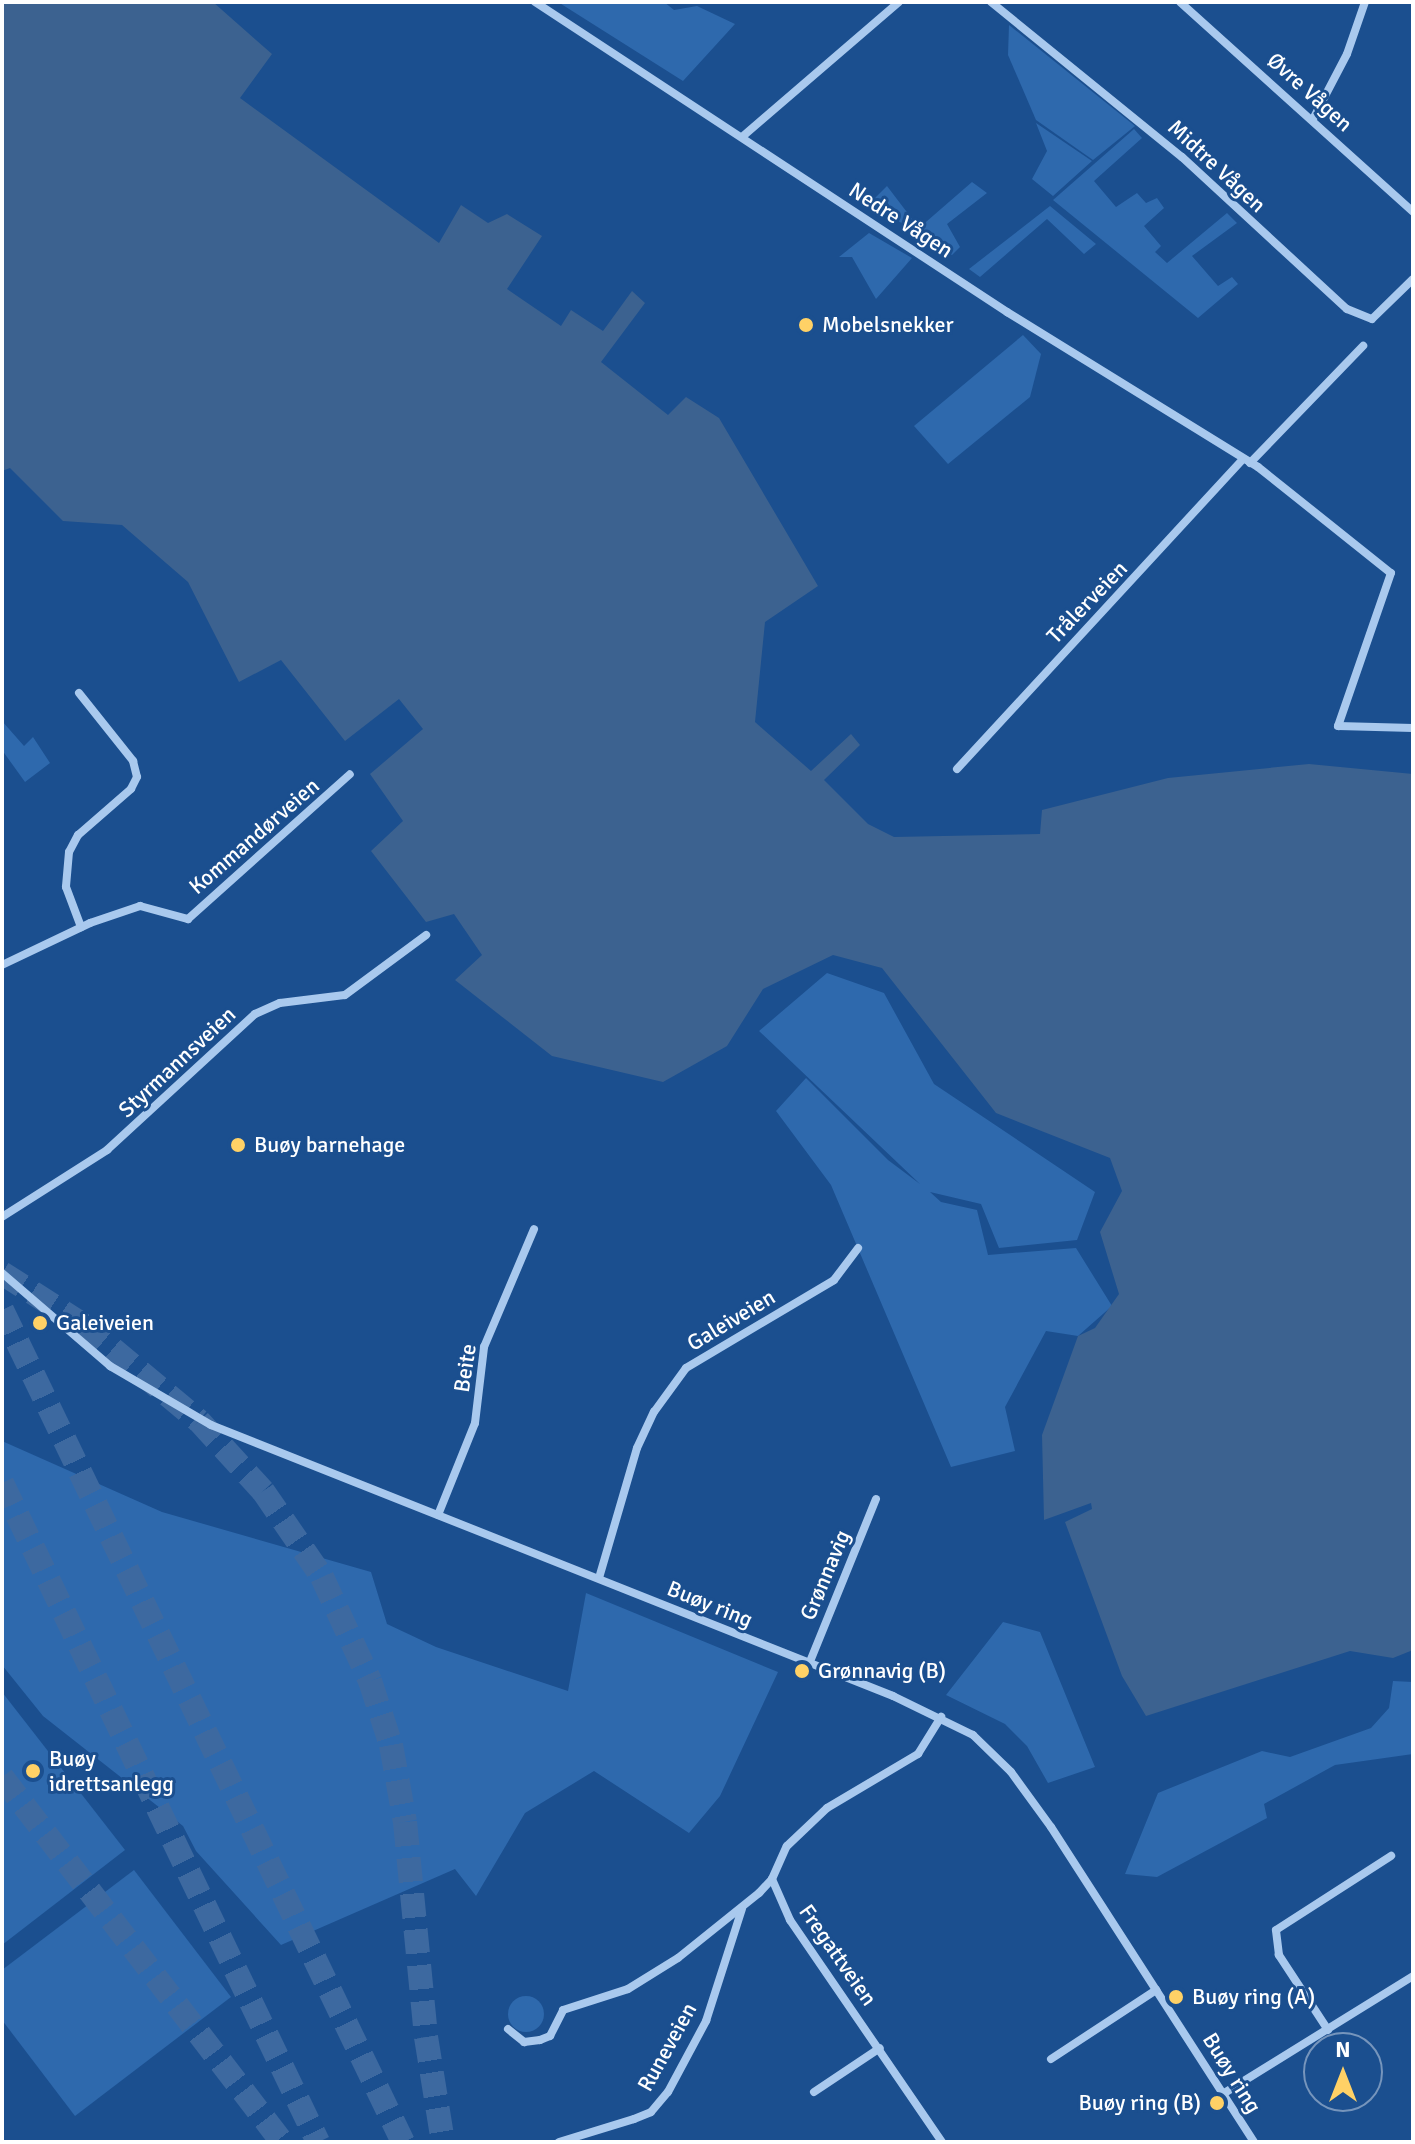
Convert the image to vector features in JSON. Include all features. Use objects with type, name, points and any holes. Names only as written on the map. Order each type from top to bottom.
[{"type":"street","name":"Nedre Vågen","points":[[535,2],[1246,461],[1391,573],[1338,726],[1413,728]]},
{"type":"street","points":[[742,137],[899,2]]},
{"type":"street","name":"Midtre Vågen","points":[[991,2],[1182,157],[1347,309],[1372,319],[1413,279]]},
{"type":"street","name":"Øvre Vågen","points":[[1180,2],[1413,212]]},
{"type":"street","points":[[1313,119],[1347,54],[1365,2]]},
{"type":"street","points":[[1246,461],[1363,346]]},
{"type":"street","name":"Trålerveien","points":[[957,769],[1246,461]]},
{"type":"street","points":[[79,693],[133,761],[137,777],[78,835],[69,852],[66,887],[81,927]]},
{"type":"street","name":"Kommandørveien","points":[[2,965],[81,927],[140,906],[188,919],[350,774]]},
{"type":"street","name":"Styrmannsveien","points":[[2,1217],[107,1150],[255,1014],[280,1003],[345,995],[426,935]]},
{"type":"street","name":"Beite","points":[[438,1515],[475,1423],[484,1347],[534,1229]]},
{"type":"street","name":"Galeiveien","points":[[599,1578],[637,1448],[654,1412],[686,1368],[834,1280],[858,1248]]},
{"type":"street","name":"Buøy ring","points":[[2,1273],[48,1316],[148,1392],[211,1425],[941,1717],[995,1753],[1023,1787],[1226,2092],[1254,2142]]},
{"type":"street","name":"Grønnavig","points":[[809,1664],[876,1499]]},
{"type":"street","name":"Runeveien","points":[[508,2029],[524,2042],[550,2036],[563,2010],[628,1989],[742,1908],[772,1879],[776,1862],[813,1820],[918,1754],[941,1717]]},
{"type":"street","points":[[1328,2030],[1279,1955],[1276,1930],[1391,1856]]},
{"type":"street","name":"Fregattveien","points":[[772,1879],[790,1920],[942,2142]]},
{"type":"street","name":"Runeveien","points":[[559,2142],[642,2115],[668,2092],[706,2021],[742,1908]]},
{"type":"street","points":[[1226,2092],[1413,1976]]},
{"type":"street","points":[[1051,2059],[1156,1990]]},
{"type":"street","points":[[814,2092],[880,2048]]},
{"type":"shaded area","points":[[2,2],[213,2],[272,54],[240,98],[439,243],[461,205],[488,223],[507,214],[542,236],[507,289],[561,326],[571,310],[603,331],[632,291],[645,303],[601,362],[668,415],[686,397],[719,418],[818,586],[765,622],[755,722],[811,771],[851,734],[860,745],[824,780],[868,824],[894,837],[1040,834],[1042,810],[1168,778],[1309,764],[1413,774],[1413,1650],[1393,1658],[1350,1651],[1146,1716],[1122,1676],[1065,1522],[1092,1509],[1091,1503],[1044,1520],[1042,1435],[1078,1336],[1095,1328],[1119,1294],[1100,1232],[1122,1191],[1110,1158],[996,1113],[882,968],[833,955],[763,989],[727,1046],[663,1082],[552,1056],[455,980],[482,955],[454,914],[426,922],[371,851],[403,821],[370,774],[423,729],[399,699],[345,741],[281,660],[239,682],[188,582],[122,525],[63,521],[10,468],[2,471]]},
{"type":"shaded area","points":[[558,2],[664,2],[674,10],[697,6],[735,24],[683,81]]},
{"type":"shaded area","points":[[1009,25],[1135,126],[1093,160],[1036,120],[1008,55]]},
{"type":"shaded area","points":[[1036,123],[1092,161],[1053,196],[1032,179],[1047,151]]},
{"type":"shaded area","points":[[1134,129],[1142,138],[1094,181],[1116,207],[1137,193],[1146,203],[1157,198],[1164,208],[1144,226],[1161,246],[1155,252],[1167,263],[1227,213],[1237,223],[1192,256],[1218,286],[1232,277],[1238,284],[1198,318],[1053,200]]},
{"type":"shaded area","points":[[972,182],[987,193],[947,224],[960,247],[952,255],[870,203],[887,186],[919,228]]},
{"type":"shaded area","points":[[1050,206],[1096,244],[1084,254],[1047,219],[980,277],[969,269]]},
{"type":"shaded area","points":[[869,233],[912,258],[876,299],[852,257],[839,257]]},
{"type":"shaded area","points":[[1023,335],[1041,354],[1030,397],[948,464],[914,426]]},
{"type":"shaded area","points":[[2,721],[24,746],[33,737],[50,763],[25,782],[2,750]]},
{"type":"shaded area","points":[[827,973],[884,993],[934,1084],[1095,1192],[1077,1240],[999,1248],[981,1204],[930,1192],[941,1202],[977,1210],[988,1255],[1076,1248],[1112,1306],[1078,1336],[1046,1331],[1005,1407],[1015,1451],[951,1467],[831,1185],[776,1111],[806,1078],[888,1160],[920,1184],[759,1031]]},
{"type":"shaded area","points":[[2,1441],[162,1512],[371,1572],[387,1624],[436,1647],[568,1691],[586,1593],[778,1672],[720,1796],[689,1833],[594,1771],[525,1813],[476,1896],[455,1869],[281,1945],[196,1851],[183,1826],[43,1716],[2,1665]]},
{"type":"shaded area","points":[[1003,1622],[1040,1632],[1095,1767],[1048,1783],[1027,1746],[1005,1724],[946,1695]]},
{"type":"shaded area","points":[[1393,1681],[1413,1682],[1413,1754],[1335,1765],[1264,1804],[1267,1818],[1157,1877],[1125,1874],[1158,1793],[1262,1751],[1290,1757],[1371,1728],[1389,1708]]},
{"type":"shaded area","name":"Buøy idrettsanlegg","points":[[2,1692],[125,1850],[2,1945]]},
{"type":"shaded area","points":[[134,1870],[231,1997],[75,2116],[2,2020],[2,1970]]},
{"type":"shaded area","points":[[526,1996],[539,2001],[544,2014],[539,2027],[526,2032],[513,2027],[508,2014],[513,2001]]},
{"type":"tunnel","points":[[2,1273],[85,1326],[199,1421],[263,1491],[322,1577],[370,1681],[391,1745],[405,1822],[426,2037],[443,2142]]},
{"type":"tunnel","points":[[2,1310],[403,2142]]},
{"type":"tunnel","points":[[2,1483],[318,2142]]},
{"type":"tunnel","points":[[2,1777],[282,2142]]},
{"type":"place","name":"Mobelsnekker","points":[[806,325]]},
{"type":"place","name":"Buøy barnehage","points":[[238,1145]]},
{"type":"place","name":"Galeiveien","points":[[40,1323]]},
{"type":"place","name":"Grønnavig (B)","points":[[802,1671]]},
{"type":"place","name":"Buøy idrettsanlegg","points":[[33,1771]]},
{"type":"place","name":"Buøy ring (A)","points":[[1176,1997]]},
{"type":"place","name":"Buøy ring (B)","points":[[1217,2103]]}]
